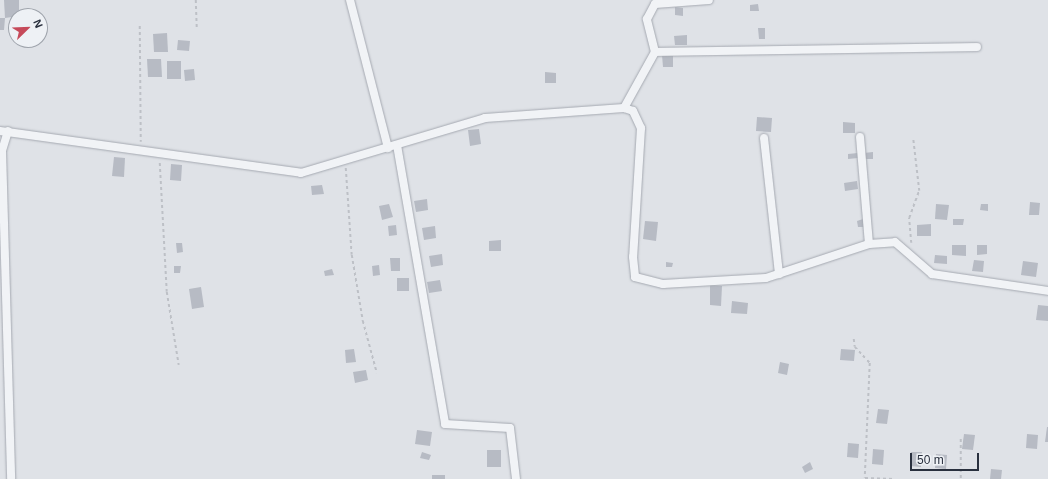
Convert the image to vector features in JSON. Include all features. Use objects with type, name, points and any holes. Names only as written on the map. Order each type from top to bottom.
[{"type":"street","points":[[350,0],[388,148]]},
{"type":"street","points":[[624,108],[656,52],[647,19],[655,4],[709,0]]},
{"type":"street","points":[[656,52],[977,47]]},
{"type":"street","points":[[11,479],[2,151],[4,131],[301,173],[485,118],[624,108],[633,111],[641,128],[633,257],[636,277],[663,284],[766,278],[869,244],[895,242],[918,260],[932,274],[1048,291]]},
{"type":"street","points":[[860,137],[869,244]]},
{"type":"street","points":[[764,138],[778,274]]},
{"type":"street","points":[[397,145],[445,424],[510,428],[516,479]]},
{"type":"path","points":[[196,0],[197,28]]},
{"type":"path","points":[[140,26],[141,150]]},
{"type":"path","points":[[912,139],[919,191],[909,218],[910,242],[918,260]]},
{"type":"path","points":[[160,153],[167,292],[179,365]]},
{"type":"path","points":[[345,160],[352,255],[363,321],[377,373]]},
{"type":"path","points":[[854,339],[855,347],[870,363],[865,478],[895,479]]},
{"type":"path","points":[[961,439],[961,479]]},
{"type":"building","points":[[4,0],[19,0],[19,8],[8,8],[8,18],[5,18]]},
{"type":"building","points":[[758,4],[759,11],[750,11],[750,5]]},
{"type":"building","points":[[675,7],[683,8],[683,16],[675,15]]},
{"type":"building","points":[[0,18],[5,18],[4,30],[0,30]]},
{"type":"building","points":[[758,28],[765,28],[765,39],[759,39]]},
{"type":"building","points":[[167,33],[168,52],[154,52],[153,34]]},
{"type":"building","points":[[687,35],[687,45],[675,45],[674,36]]},
{"type":"building","points":[[178,40],[190,41],[189,51],[177,50]]},
{"type":"building","points":[[662,55],[673,55],[673,67],[663,67]]},
{"type":"building","points":[[147,59],[161,59],[162,77],[148,77]]},
{"type":"building","points":[[167,61],[181,61],[181,79],[167,79]]},
{"type":"building","points":[[194,69],[195,80],[185,81],[184,70]]},
{"type":"building","points":[[545,72],[556,73],[556,83],[545,83]]},
{"type":"building","points":[[757,117],[772,118],[771,132],[756,131]]},
{"type":"building","points":[[843,122],[855,123],[855,133],[843,133]]},
{"type":"building","points":[[479,129],[481,144],[470,146],[468,130]]},
{"type":"building","points":[[873,152],[873,159],[865,159],[864,153]]},
{"type":"building","points":[[858,153],[858,158],[848,159],[848,154]]},
{"type":"building","points":[[114,157],[125,158],[124,177],[112,176]]},
{"type":"building","points":[[171,164],[182,165],[181,181],[170,180]]},
{"type":"building","points":[[857,181],[858,189],[845,191],[844,183]]},
{"type":"building","points":[[322,185],[324,194],[312,195],[311,186]]},
{"type":"building","points":[[427,199],[428,210],[416,212],[414,201]]},
{"type":"building","points":[[1030,202],[1040,203],[1039,215],[1029,215]]},
{"type":"building","points":[[389,204],[393,217],[382,220],[379,206]]},
{"type":"building","points":[[936,204],[949,205],[947,220],[935,219]]},
{"type":"building","points":[[981,204],[988,204],[988,211],[980,210]]},
{"type":"building","points":[[863,219],[864,227],[858,227],[857,221]]},
{"type":"building","points":[[953,219],[964,219],[963,225],[953,225]]},
{"type":"building","points":[[645,221],[658,222],[656,241],[643,239]]},
{"type":"building","points":[[931,224],[931,236],[917,236],[917,225]]},
{"type":"building","points":[[396,225],[397,235],[389,236],[388,226]]},
{"type":"building","points":[[435,226],[436,238],[424,240],[422,228]]},
{"type":"building","points":[[501,240],[501,251],[489,251],[489,241]]},
{"type":"building","points":[[176,243],[182,243],[183,252],[177,253]]},
{"type":"building","points":[[952,245],[966,245],[966,256],[952,255]]},
{"type":"building","points":[[977,245],[987,245],[987,254],[977,255]]},
{"type":"building","points":[[442,254],[443,265],[431,267],[429,256]]},
{"type":"building","points":[[935,255],[947,256],[947,264],[934,263]]},
{"type":"building","points":[[390,258],[400,258],[400,271],[391,271]]},
{"type":"building","points":[[974,260],[984,261],[983,272],[972,271]]},
{"type":"building","points":[[1023,261],[1038,263],[1036,277],[1021,275]]},
{"type":"building","points":[[666,262],[673,263],[672,267],[666,267]]},
{"type":"building","points":[[379,265],[380,275],[373,276],[372,266]]},
{"type":"building","points":[[174,266],[181,266],[180,273],[174,273]]},
{"type":"building","points":[[332,269],[334,275],[325,276],[324,271]]},
{"type":"building","points":[[397,278],[409,278],[409,291],[397,291]]},
{"type":"building","points":[[440,280],[442,291],[429,293],[427,282]]},
{"type":"building","points":[[710,285],[722,286],[721,306],[710,305]]},
{"type":"building","points":[[201,287],[204,307],[192,309],[189,289]]},
{"type":"building","points":[[732,301],[748,303],[747,314],[731,313]]},
{"type":"building","points":[[1038,305],[1048,306],[1048,321],[1036,320]]},
{"type":"building","points":[[354,349],[356,362],[346,363],[345,350]]},
{"type":"building","points":[[841,349],[855,350],[854,361],[840,360]]},
{"type":"building","points":[[780,362],[789,364],[787,375],[778,373]]},
{"type":"building","points":[[366,370],[368,380],[355,383],[353,372]]},
{"type":"building","points":[[878,409],[889,410],[887,424],[876,423]]},
{"type":"building","points":[[1047,427],[1048,442],[1045,442]]},
{"type":"building","points":[[417,430],[432,432],[430,446],[415,444]]},
{"type":"building","points":[[964,434],[975,435],[973,450],[962,449]]},
{"type":"building","points":[[1027,434],[1038,435],[1037,449],[1026,448]]},
{"type":"building","points":[[848,443],[859,444],[858,458],[847,457]]},
{"type":"building","points":[[873,449],[884,450],[883,465],[872,464]]},
{"type":"building","points":[[487,450],[501,450],[501,467],[487,467]]},
{"type":"building","points":[[422,452],[431,455],[429,460],[420,458]]},
{"type":"building","points":[[911,452],[922,452],[921,467],[910,466]]},
{"type":"building","points":[[936,454],[947,455],[946,469],[935,468]]},
{"type":"building","points":[[810,462],[813,469],[805,473],[802,467]]},
{"type":"building","points":[[991,469],[1002,470],[1001,479],[990,479]]},
{"type":"building","points":[[432,475],[445,475],[445,479],[432,479]]}]
